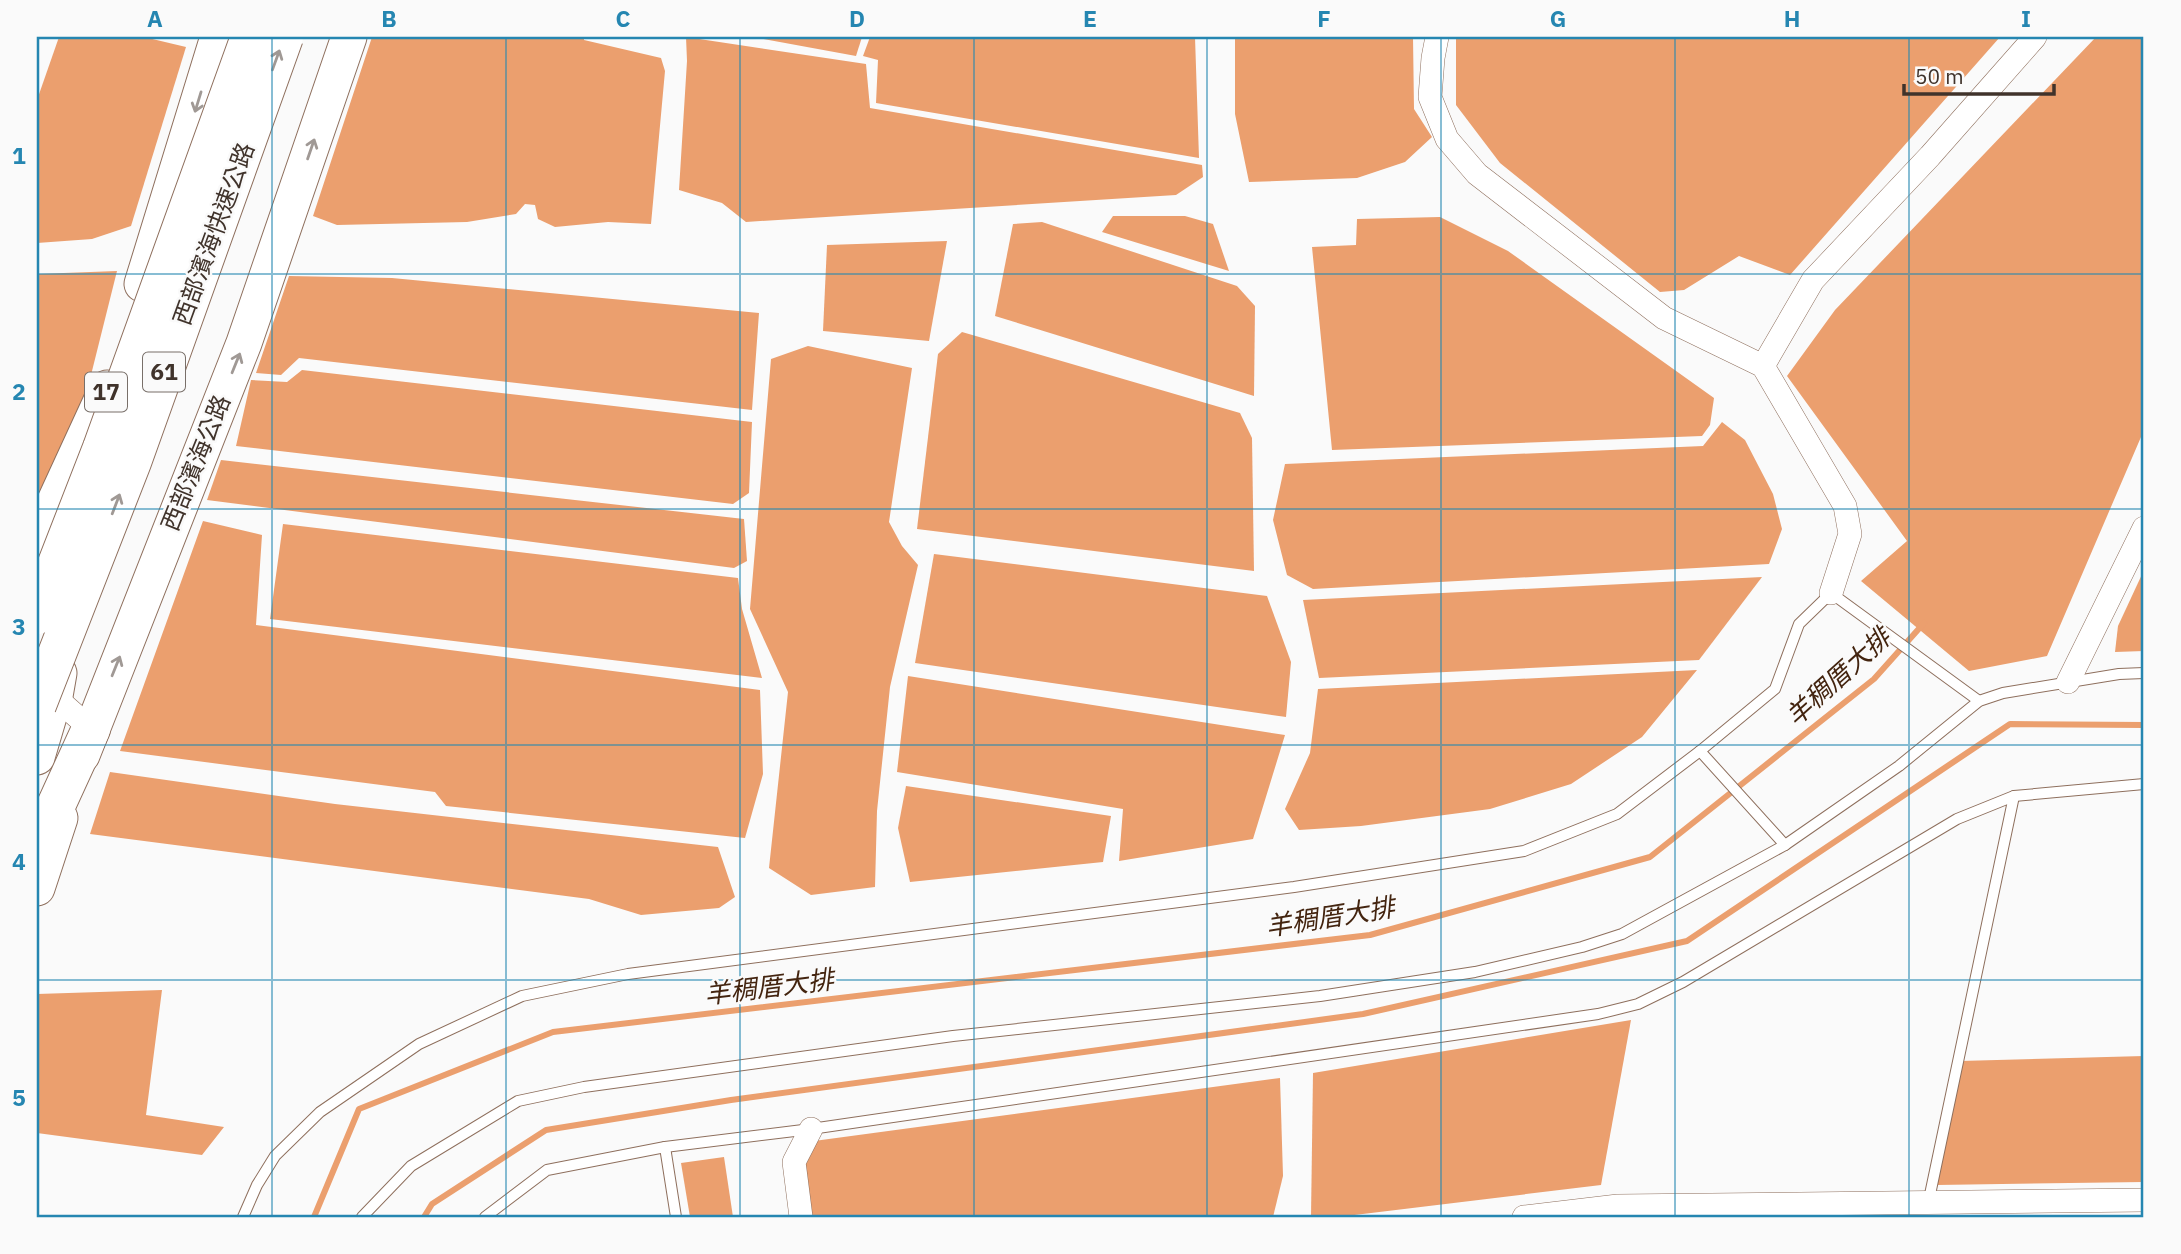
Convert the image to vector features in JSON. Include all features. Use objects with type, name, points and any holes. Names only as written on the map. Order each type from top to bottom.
[{"type":"highway","name":"西部濱海快速公路","points":[[37,615],[102,448],[250,37]]},
{"type":"highway","name":"西部濱海快速公路","points":[[43,694],[132,462],[284,37]]},
{"type":"highway","points":[[37,847],[91,729]]},
{"type":"main road","name":"17","points":[[37,757],[43,694],[107,388],[151,259],[218,37]]},
{"type":"main road","name":"西部濱海公路","points":[[37,888],[91,729],[244,343],[349,37]]},
{"type":"main road","points":[[37,540],[107,388]]},
{"type":"street","points":[[1437,37],[1430,97],[1447,139],[1477,174],[1664,318],[1763,366],[1844,506],[1850,534],[1831,593]]},
{"type":"street","points":[[1763,366],[1813,280],[1930,156],[2035,37]]},
{"type":"street","points":[[2068,682],[2144,528]]},
{"type":"street","points":[[43,694],[91,729]]},
{"type":"street","points":[[801,1217],[794,1162],[811,1129]]},
{"type":"street","points":[[1524,1217],[1618,1206],[2144,1200]]},
{"type":"lane","points":[[243,1217],[257,1185],[275,1156],[320,1112],[419,1044],[522,996],[628,974],[1280,888],[1524,852],[1617,814],[1775,689],[1799,624],[1831,593],[1979,701]]},
{"type":"lane","points":[[362,1217],[411,1166],[517,1101],[584,1087],[926,1039],[1320,996],[1475,972],[1582,947],[1622,934],[1785,845],[1899,766],[1979,701],[2003,693],[2119,674],[2144,673]]},
{"type":"lane","points":[[1700,751],[1785,845]]},
{"type":"lane","points":[[485,1217],[547,1170],[664,1147],[811,1129],[1598,1014],[1638,1004],[1683,982],[1957,818],[2014,796],[2144,784]]},
{"type":"lane","points":[[1928,1204],[2014,796]]},
{"type":"lane","points":[[664,1147],[676,1217]]},
{"type":"shaded area","points":[[59,37],[144,37],[186,47],[131,226],[92,239],[37,243],[37,100]]},
{"type":"shaded area","points":[[372,37],[584,37],[584,40],[661,58],[665,71],[651,224],[608,222],[555,227],[538,219],[535,205],[525,204],[516,214],[467,222],[337,225],[313,216]]},
{"type":"shaded area","points":[[686,37],[866,64],[870,108],[1202,165],[1203,177],[1176,195],[746,222],[722,203],[679,190]]},
{"type":"shaded area","points":[[753,37],[862,37],[856,56]]},
{"type":"shaded area","points":[[870,37],[1195,37],[1199,158],[876,103],[878,60],[863,56]]},
{"type":"shaded area","points":[[1235,37],[1413,37],[1414,109],[1432,137],[1405,162],[1357,178],[1249,182],[1235,114]]},
{"type":"shaded area","points":[[1456,37],[2000,37],[1790,275],[1739,256],[1684,290],[1660,292],[1500,163],[1456,105]]},
{"type":"shaded area","points":[[2096,37],[2144,37],[2144,430],[2047,656],[1969,671],[1861,581],[1907,541],[1787,376],[1835,310]]},
{"type":"shaded area","points":[[1113,216],[1185,216],[1213,224],[1229,271],[1102,232]]},
{"type":"shaded area","points":[[1440,217],[1508,251],[1714,398],[1710,425],[1702,436],[1332,450],[1312,247],[1356,245],[1357,219]]},
{"type":"shaded area","points":[[1042,222],[1237,286],[1255,306],[1254,396],[995,316],[1013,224]]},
{"type":"shaded area","points":[[947,241],[929,341],[823,331],[827,245]]},
{"type":"shaded area","points":[[117,271],[85,399],[37,527],[37,274]]},
{"type":"shaded area","points":[[289,276],[392,278],[759,313],[752,410],[299,358],[281,375],[256,373]]},
{"type":"shaded area","points":[[962,332],[1240,413],[1252,438],[1254,571],[917,529],[938,354]]},
{"type":"shaded area","points":[[808,346],[912,368],[889,522],[902,546],[918,565],[890,687],[877,811],[875,887],[811,895],[769,868],[788,692],[750,609],[771,359]]},
{"type":"shaded area","points":[[302,370],[752,422],[749,493],[733,504],[236,446],[251,380],[287,382]]},
{"type":"shaded area","points":[[1722,422],[1745,440],[1773,494],[1782,529],[1769,564],[1313,589],[1287,575],[1273,520],[1285,464],[1703,446]]},
{"type":"shaded area","points":[[221,460],[744,519],[747,561],[734,568],[207,500]]},
{"type":"shaded area","points":[[203,521],[262,535],[256,625],[760,690],[763,774],[745,838],[446,806],[435,792],[120,751]]},
{"type":"shaded area","points":[[283,524],[738,578],[742,609],[762,678],[270,619]]},
{"type":"shaded area","points":[[934,554],[1267,596],[1291,662],[1286,717],[915,663]]},
{"type":"shaded area","points":[[2144,570],[2144,651],[2115,652],[2118,626]]},
{"type":"shaded area","points":[[1762,577],[1699,660],[1319,678],[1303,600]]},
{"type":"shaded area","points":[[1697,670],[1642,737],[1571,784],[1490,809],[1361,826],[1299,830],[1285,809],[1310,753],[1318,689]]},
{"type":"shaded area","points":[[908,676],[1285,735],[1253,839],[1119,861],[1123,809],[897,772]]},
{"type":"shaded area","points":[[110,772],[335,804],[718,847],[735,897],[719,908],[641,915],[589,899],[90,834]]},
{"type":"shaded area","points":[[906,786],[1111,816],[1103,862],[910,882],[898,828]]},
{"type":"shaded area","points":[[162,990],[146,1115],[224,1127],[202,1155],[37,1133],[37,994]]},
{"type":"shaded area","points":[[1631,1020],[1601,1185],[1338,1217],[1311,1217],[1313,1073]]},
{"type":"shaded area","points":[[2144,1056],[2144,1182],[1937,1185],[1960,1061]]},
{"type":"shaded area","points":[[1280,1078],[1283,1176],[1273,1217],[807,1217],[799,1164],[814,1141]]},
{"type":"shaded area","points":[[724,1157],[733,1217],[690,1217],[681,1163]]},
{"type":"waterway","name":"羊稠厝大排","points":[[314,1217],[359,1109],[553,1032],[1370,935],[1650,857],[1874,679],[1924,623]]},
{"type":"waterway","points":[[424,1217],[432,1204],[546,1130],[731,1100],[1363,1014],[1687,941],[2010,724],[2144,725]]}]
